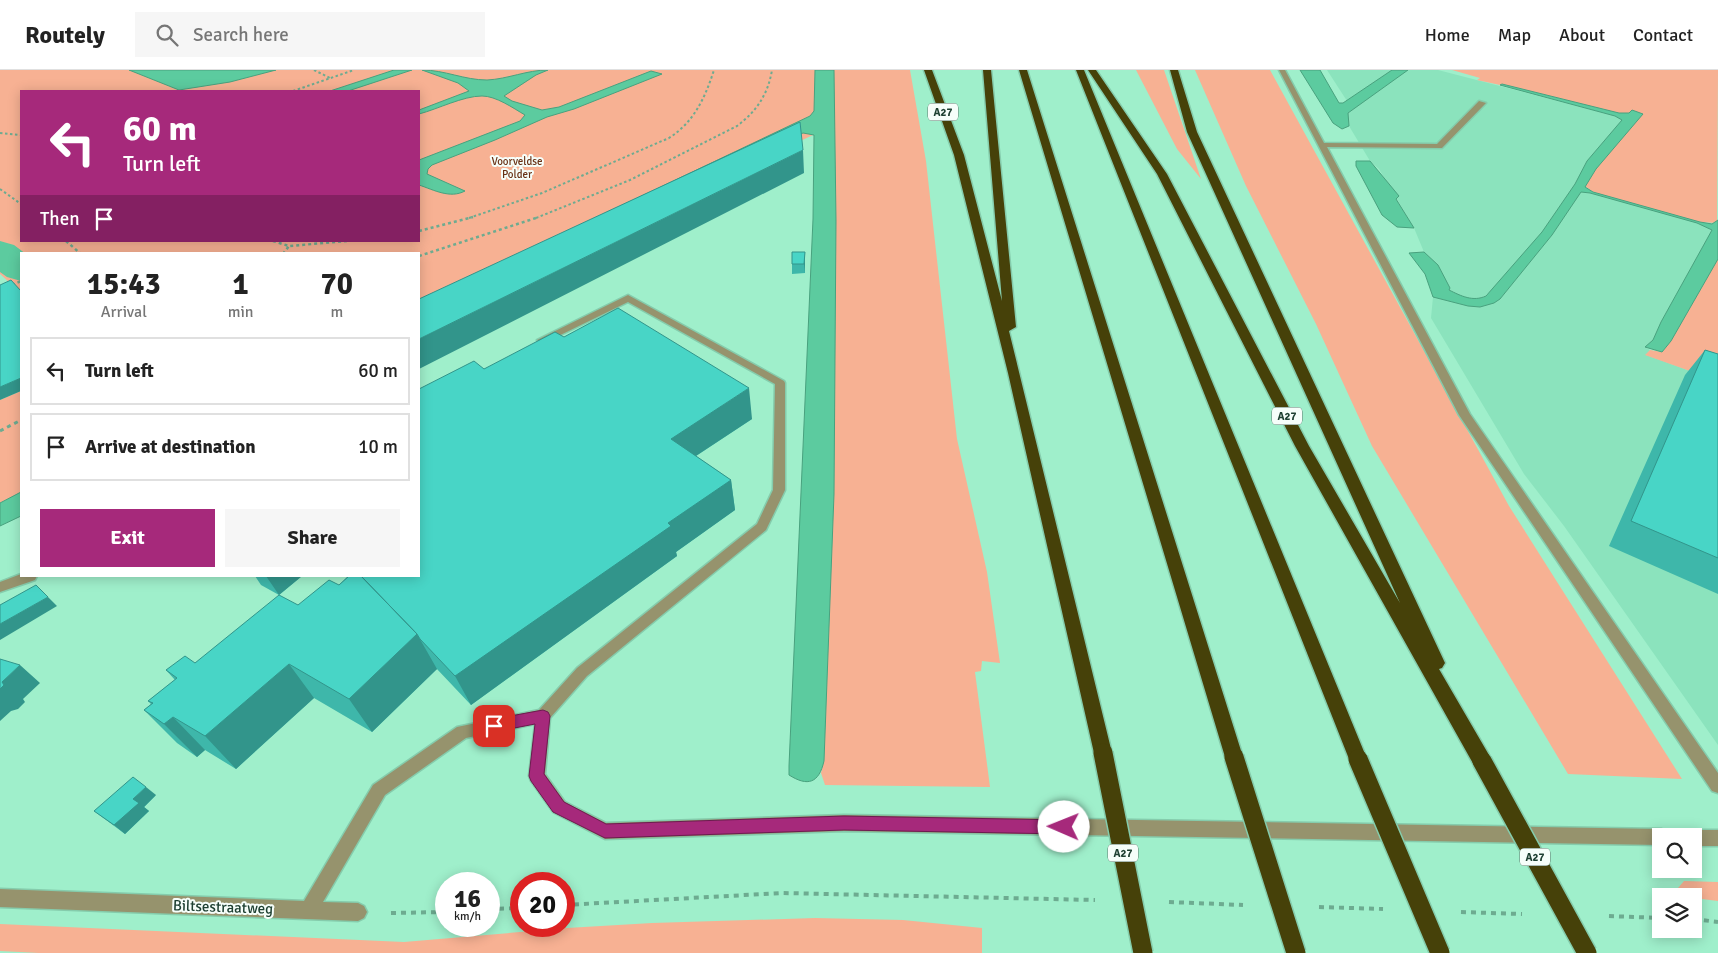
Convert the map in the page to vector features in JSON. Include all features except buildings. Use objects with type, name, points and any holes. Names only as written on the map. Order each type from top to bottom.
[{"type":"highway","name":"A27","points":[[928,70],[958,155],[1014,373],[1103,754],[1143,953]]},
{"type":"highway","name":"A27","points":[[987,70],[1014,373]]},
{"type":"highway","points":[[1023,70],[1296,953]]},
{"type":"highway","points":[[1080,70],[1358,759],[1440,953]]},
{"type":"highway","name":"A27","points":[[1092,70],[1162,174],[1302,446],[1482,761],[1587,953]]},
{"type":"highway","name":"A27","points":[[1174,70],[1192,132],[1482,761]]},
{"type":"street","points":[[1282,70],[1465,416],[1718,786]]},
{"type":"street","points":[[1322,145],[1439,146],[1482,103]]},
{"type":"street","points":[[532,345],[628,298],[780,383],[779,490],[762,527],[582,672],[543,716],[536,776],[558,807],[605,831],[844,823],[1652,837]]},
{"type":"street","points":[[0,587],[27,577]]},
{"type":"street","points":[[309,910],[379,790],[462,732],[543,716]]},
{"type":"street","points":[[1702,838],[1718,838]]},
{"type":"street","name":"Biltsestraatweg","points":[[0,898],[358,912]]},
{"type":"path","points":[[314,70],[330,78]]},
{"type":"path","points":[[296,90],[354,70]]},
{"type":"path","points":[[420,231],[474,217],[550,189],[648,148],[671,136],[684,127],[700,106],[714,70]]},
{"type":"path","points":[[420,256],[533,221],[578,203],[650,170],[725,132],[757,110],[770,81],[772,70]]},
{"type":"path","points":[[0,133],[20,135]]},
{"type":"path","points":[[0,189],[20,203]]},
{"type":"path","points":[[67,242],[79,252]]},
{"type":"path","points":[[276,242],[289,246],[336,242]]},
{"type":"path","points":[[284,252],[289,246]]},
{"type":"path","points":[[7,287],[20,281]]},
{"type":"path","points":[[0,431],[20,421]]},
{"type":"path","points":[[358,912],[435,912]]},
{"type":"path","points":[[1642,918],[1652,918]]},
{"type":"path","points":[[1702,920],[1718,922]]},
{"type":"shaded area","points":[[129,70],[276,70],[230,82],[179,90]]},
{"type":"shaded area","points":[[394,70],[412,70],[351,90],[333,90]]},
{"type":"shaded area","points":[[422,70],[487,80],[548,70],[536,75],[504,96],[512,101],[542,110],[559,107],[651,71],[662,74],[574,109],[547,117],[432,165],[428,169],[427,174],[465,191],[448,194],[420,185],[420,160],[520,121],[525,115],[499,100],[482,96],[459,100],[420,114],[420,110],[469,91],[458,83]]},
{"type":"shaded area","points":[[815,70],[834,70],[836,221],[834,494],[824,761],[816,778],[807,782],[789,775],[789,766],[813,219],[814,135],[803,133],[420,302],[810,116],[814,111]]},
{"type":"shaded area","points":[[1300,70],[1320,70],[1339,103],[1343,103],[1392,70],[1408,70],[1348,113],[1349,126],[1342,129],[1333,123]]},
{"type":"shaded area","points":[[1327,70],[1392,70],[1347,101]]},
{"type":"shaded area","points":[[1408,70],[1438,70],[1615,116],[1622,120],[1587,161],[1575,184],[1542,232],[1492,290],[1482,298],[1463,297],[1449,290],[1450,288],[1438,265],[1424,252],[1414,228],[1379,169],[1370,161],[1349,126],[1347,113]]},
{"type":"shaded area","points":[[1500,85],[1619,113],[1629,113],[1632,110],[1643,114],[1596,169],[1585,187],[1593,192],[1700,222],[1712,224],[1718,220],[1718,259],[1671,341],[1662,352],[1645,347],[1653,340],[1712,230],[1697,223],[1590,193],[1581,192],[1552,235],[1500,299],[1494,303],[1480,307],[1468,306],[1433,297],[1425,274],[1409,253],[1424,252],[1438,265],[1450,288],[1449,290],[1472,298],[1486,296],[1542,232],[1575,184],[1587,161],[1622,120],[1615,116]]},
{"type":"shaded area","points":[[1356,161],[1370,161],[1399,196],[1396,199],[1414,228],[1397,227],[1382,215],[1356,166]]},
{"type":"shaded area","points":[[1581,192],[1697,223],[1712,230],[1653,340],[1645,347],[1650,350],[1646,355],[1718,381],[1718,745],[1564,526],[1524,474],[1431,318],[1433,297],[1468,306],[1480,307],[1500,299],[1552,235]]},
{"type":"shaded area","points":[[20,493],[20,516],[0,526],[0,503]]},
{"type":"green space","name":"Voorveldse Polder","points":[[0,70],[910,70],[926,161],[957,439],[987,572],[1000,663],[982,661],[981,671],[975,672],[990,787],[825,785],[821,773],[824,761],[834,494],[836,221],[834,125],[420,322],[420,252],[20,252],[20,292],[0,274]]},
{"type":"green space","points":[[1136,70],[1164,70],[1201,179],[1177,149]]},
{"type":"green space","points":[[1195,70],[1270,70],[1509,506],[1682,779],[1568,774],[1372,446],[1316,324],[1246,186]]},
{"type":"green space","points":[[1452,70],[1718,70],[1717,223],[1700,222],[1593,192],[1585,186],[1596,169],[1642,113],[1619,113],[1502,84],[1477,80],[1480,78]]},
{"type":"green space","points":[[1718,259],[1718,381],[1645,355],[1650,350],[1662,352],[1671,341]]},
{"type":"green space","points":[[20,391],[20,493],[0,503],[0,400]]},
{"type":"green space","points":[[1684,881],[1718,882],[1718,901],[1702,899],[1702,888],[1678,888]]},
{"type":"green space","points":[[815,918],[903,920],[982,928],[982,953],[39,953],[0,951],[0,924],[404,942],[462,937],[500,937],[500,934],[510,933],[510,937],[575,937],[575,928]]},
{"type":"waterway","points":[[0,253],[20,268]]},
{"type":"route","points":[[494,726],[543,716],[536,776],[558,807],[605,831],[844,823],[1064,827]]}]
